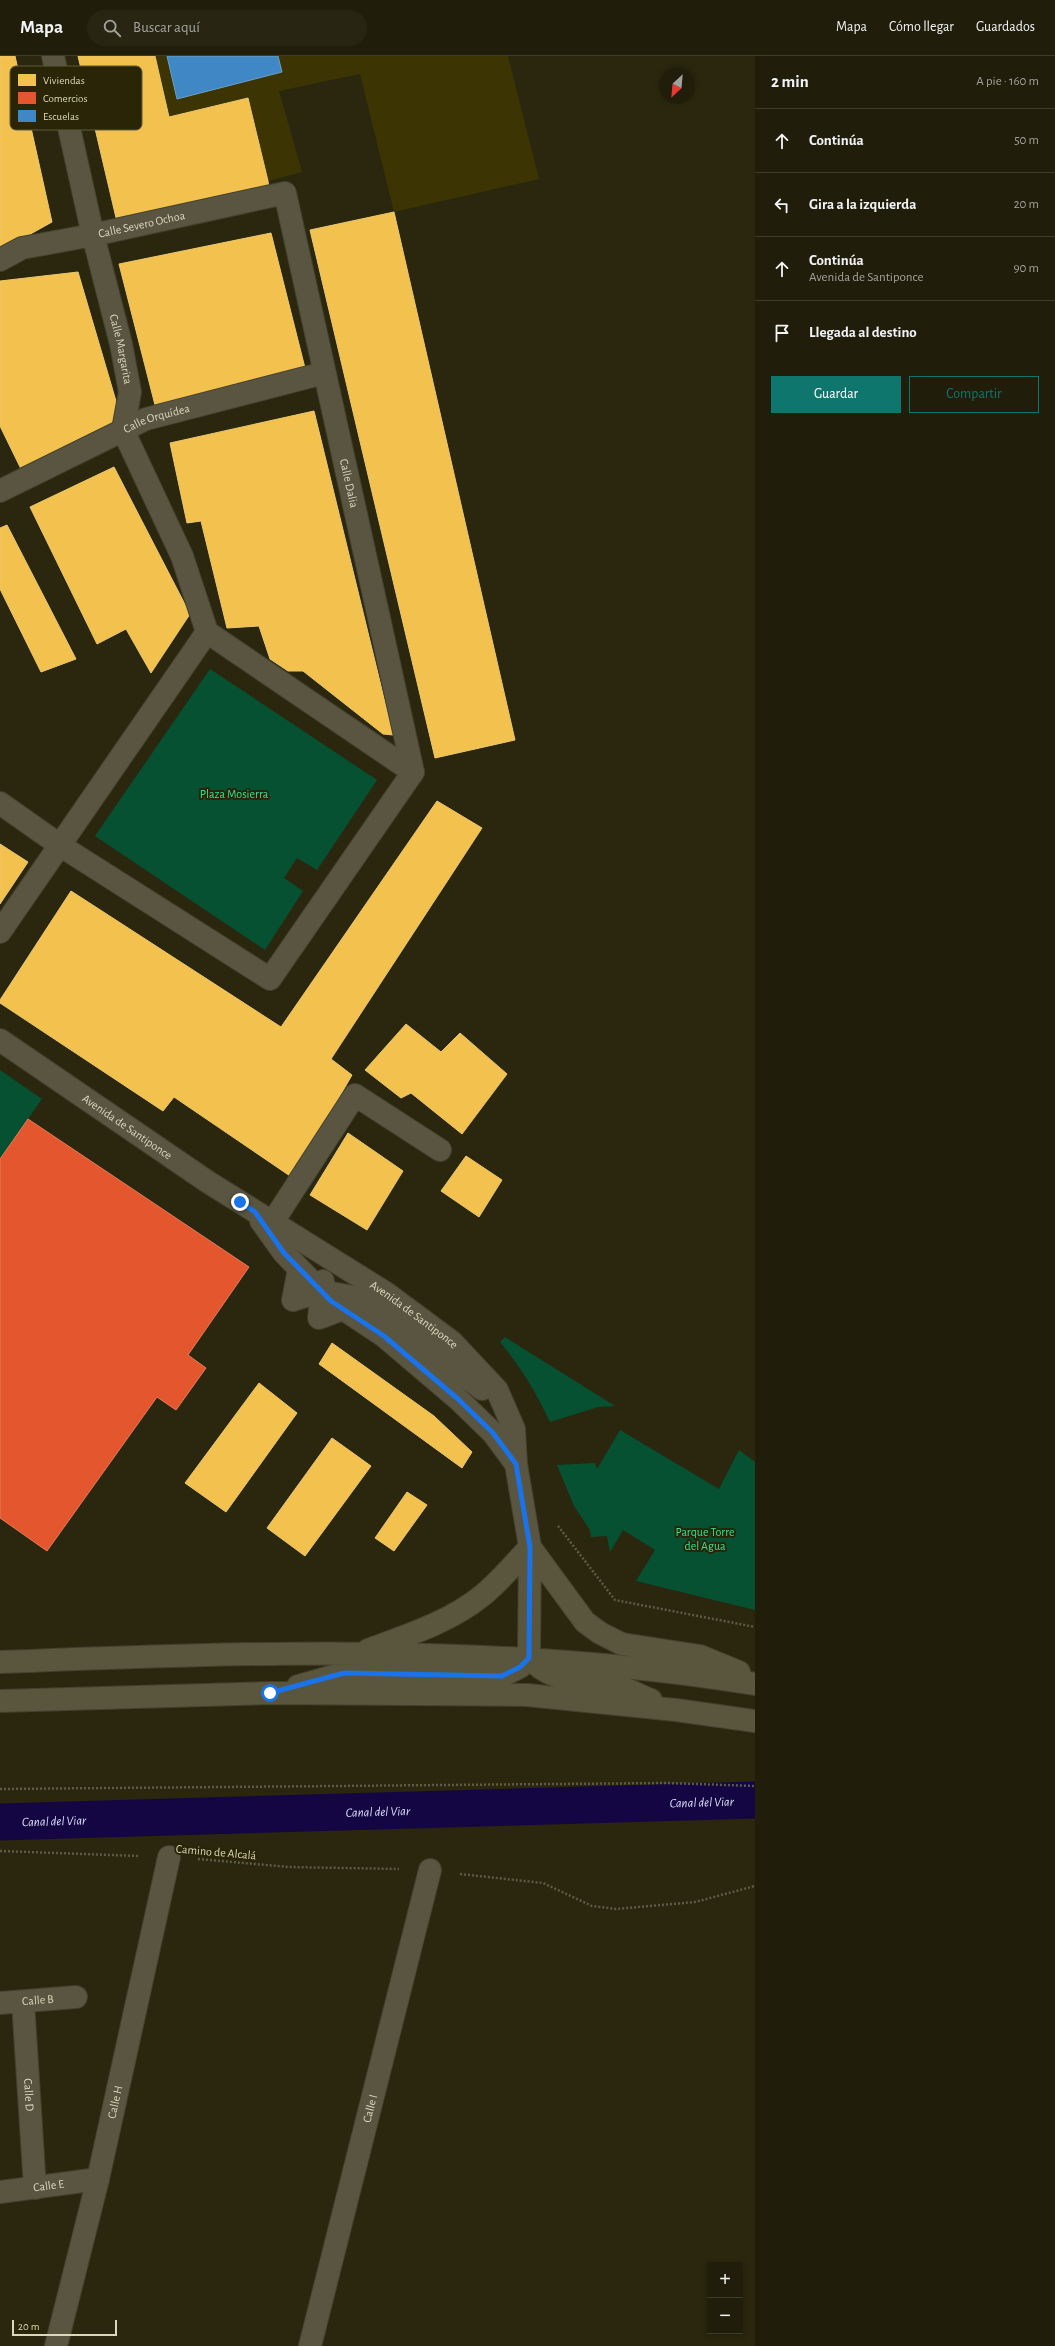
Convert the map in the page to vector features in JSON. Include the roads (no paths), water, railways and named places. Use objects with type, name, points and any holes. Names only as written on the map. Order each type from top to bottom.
[{"type":"main road","points":[[358,1654],[423,1629],[462,1610],[483,1594],[530,1547]]},
{"type":"main road","points":[[530,1547],[529,1658],[540,1670],[554,1677],[606,1682],[676,1710]]},
{"type":"main road","points":[[530,1547],[585,1622],[600,1633],[622,1644],[700,1656],[755,1679]]},
{"type":"main road","points":[[0,1662],[161,1656],[358,1654],[529,1658],[674,1671],[755,1684]]},
{"type":"main road","points":[[270,1693],[344,1673],[502,1676],[520,1667],[529,1658]]},
{"type":"main road","points":[[0,1701],[270,1693],[527,1695],[676,1710],[755,1721]]},
{"type":"street","name":"Calle Margarita","points":[[53,56],[55,66]]},
{"type":"street","name":"Calle Margarita","points":[[70,130],[93,235],[121,344],[130,392],[123,430]]},
{"type":"street","name":"Calle Severo Ochoa","points":[[0,260],[22,248],[93,235],[285,193]]},
{"type":"street","name":"Calle Dalia","points":[[285,193],[413,772]]},
{"type":"street","name":"Calle Orquídea","points":[[0,491],[146,419],[324,373]]},
{"type":"street","points":[[0,803],[61,846],[270,979],[413,772],[207,632],[182,556],[123,430]]},
{"type":"street","points":[[0,932],[61,846],[207,632]]},
{"type":"street","name":"Avenida de Santiponce","points":[[0,1040],[208,1182],[386,1293],[452,1342],[497,1390],[514,1429],[516,1464],[526,1513],[530,1547]]},
{"type":"street","points":[[263,1217],[355,1095],[440,1150]]},
{"type":"street","name":"Avenida de Santiponce","points":[[263,1217],[284,1253],[321,1291],[343,1309],[384,1336],[458,1399],[493,1433],[516,1464]]},
{"type":"street","points":[[323,1254],[325,1273],[321,1291],[319,1318],[343,1309]]},
{"type":"street","points":[[299,1269],[293,1300],[321,1291],[359,1298],[486,1391],[514,1429]]},
{"type":"street","name":"Calle H","points":[[56,2346],[98,2179],[169,1857]]},
{"type":"street","name":"Calle I","points":[[310,2346],[430,1870]]},
{"type":"street","name":"Calle B","points":[[0,2003],[76,1997]]},
{"type":"street","name":"Calle D","points":[[23,2002],[35,2188]]},
{"type":"street","name":"Calle E","points":[[0,2192],[98,2179]]},
{"type":"waterway","name":"Canal del Viar","points":[[0,1822],[755,1800]]},
{"type":"park label","name":"Plaza Mosierra","points":[[234,794]]},
{"type":"park label","name":"Parque Torre del Agua","points":[[705,1539]]}]
